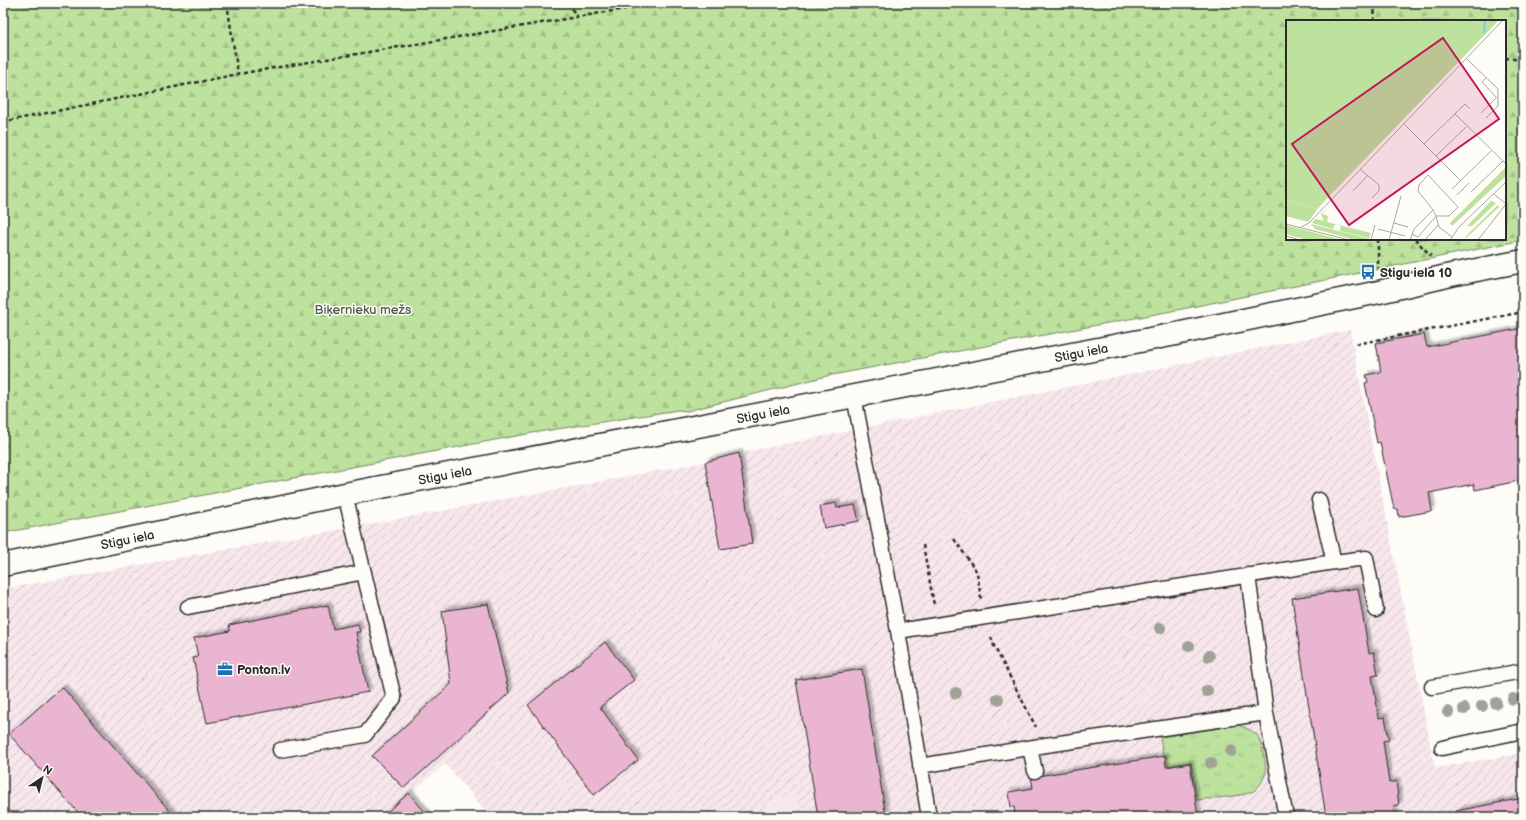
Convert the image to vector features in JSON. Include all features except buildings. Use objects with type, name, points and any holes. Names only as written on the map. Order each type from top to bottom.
[{"type":"street","name":"Stigu iela","points":[[3,565],[345,494],[1171,335],[1523,261]]},
{"type":"lane","points":[[854,396],[898,631],[929,817]]},
{"type":"lane","points":[[280,750],[365,735],[394,698],[345,494]]},
{"type":"lane","points":[[1320,500],[1334,562]]},
{"type":"lane","points":[[898,631],[1248,575],[1366,558],[1376,610]]},
{"type":"lane","points":[[188,607],[364,572]]},
{"type":"lane","points":[[1248,575],[1266,713],[1286,817]]},
{"type":"lane","points":[[1432,687],[1523,671]]},
{"type":"lane","points":[[920,766],[1046,745],[1266,713]]},
{"type":"lane","points":[[1442,748],[1523,731]]},
{"type":"lane","points":[[1030,748],[1035,771]]},
{"type":"path","points":[[227,3],[238,74]]},
{"type":"path","points":[[568,3],[577,17]]},
{"type":"path","points":[[3,122],[238,74],[660,3]]},
{"type":"path","points":[[1374,20],[1375,3]]},
{"type":"path","points":[[1506,58],[1523,60]]},
{"type":"path","points":[[1378,240],[1379,292]]},
{"type":"path","points":[[1356,344],[1523,312]]},
{"type":"path","points":[[954,540],[977,572],[985,617],[994,646],[1046,745]]},
{"type":"path","points":[[923,545],[937,624]]},
{"type":"shaded area","points":[[1350,330],[1435,768],[1523,753],[1523,817],[799,817],[795,790],[749,817],[491,817],[445,764],[382,817],[3,817],[3,589],[393,520],[705,462],[739,453]]},
{"type":"shaded area","points":[[795,790],[799,817],[749,817]]},
{"type":"green space","name":"Biķernieku mežs","points":[[3,3],[1523,3],[1523,240],[1177,310],[827,376],[687,411],[678,410],[532,433],[3,533]]},
{"type":"green space","points":[[1238,725],[1253,732],[1259,737],[1266,768],[1262,781],[1255,790],[1244,794],[1197,800],[1191,762],[1168,766],[1166,755],[1163,756],[1160,737]]},
{"type":"place","name":"Stigu iela 10","points":[[1368,272]]},
{"type":"place","name":"Ponton.lv","points":[[225,669]]}]
